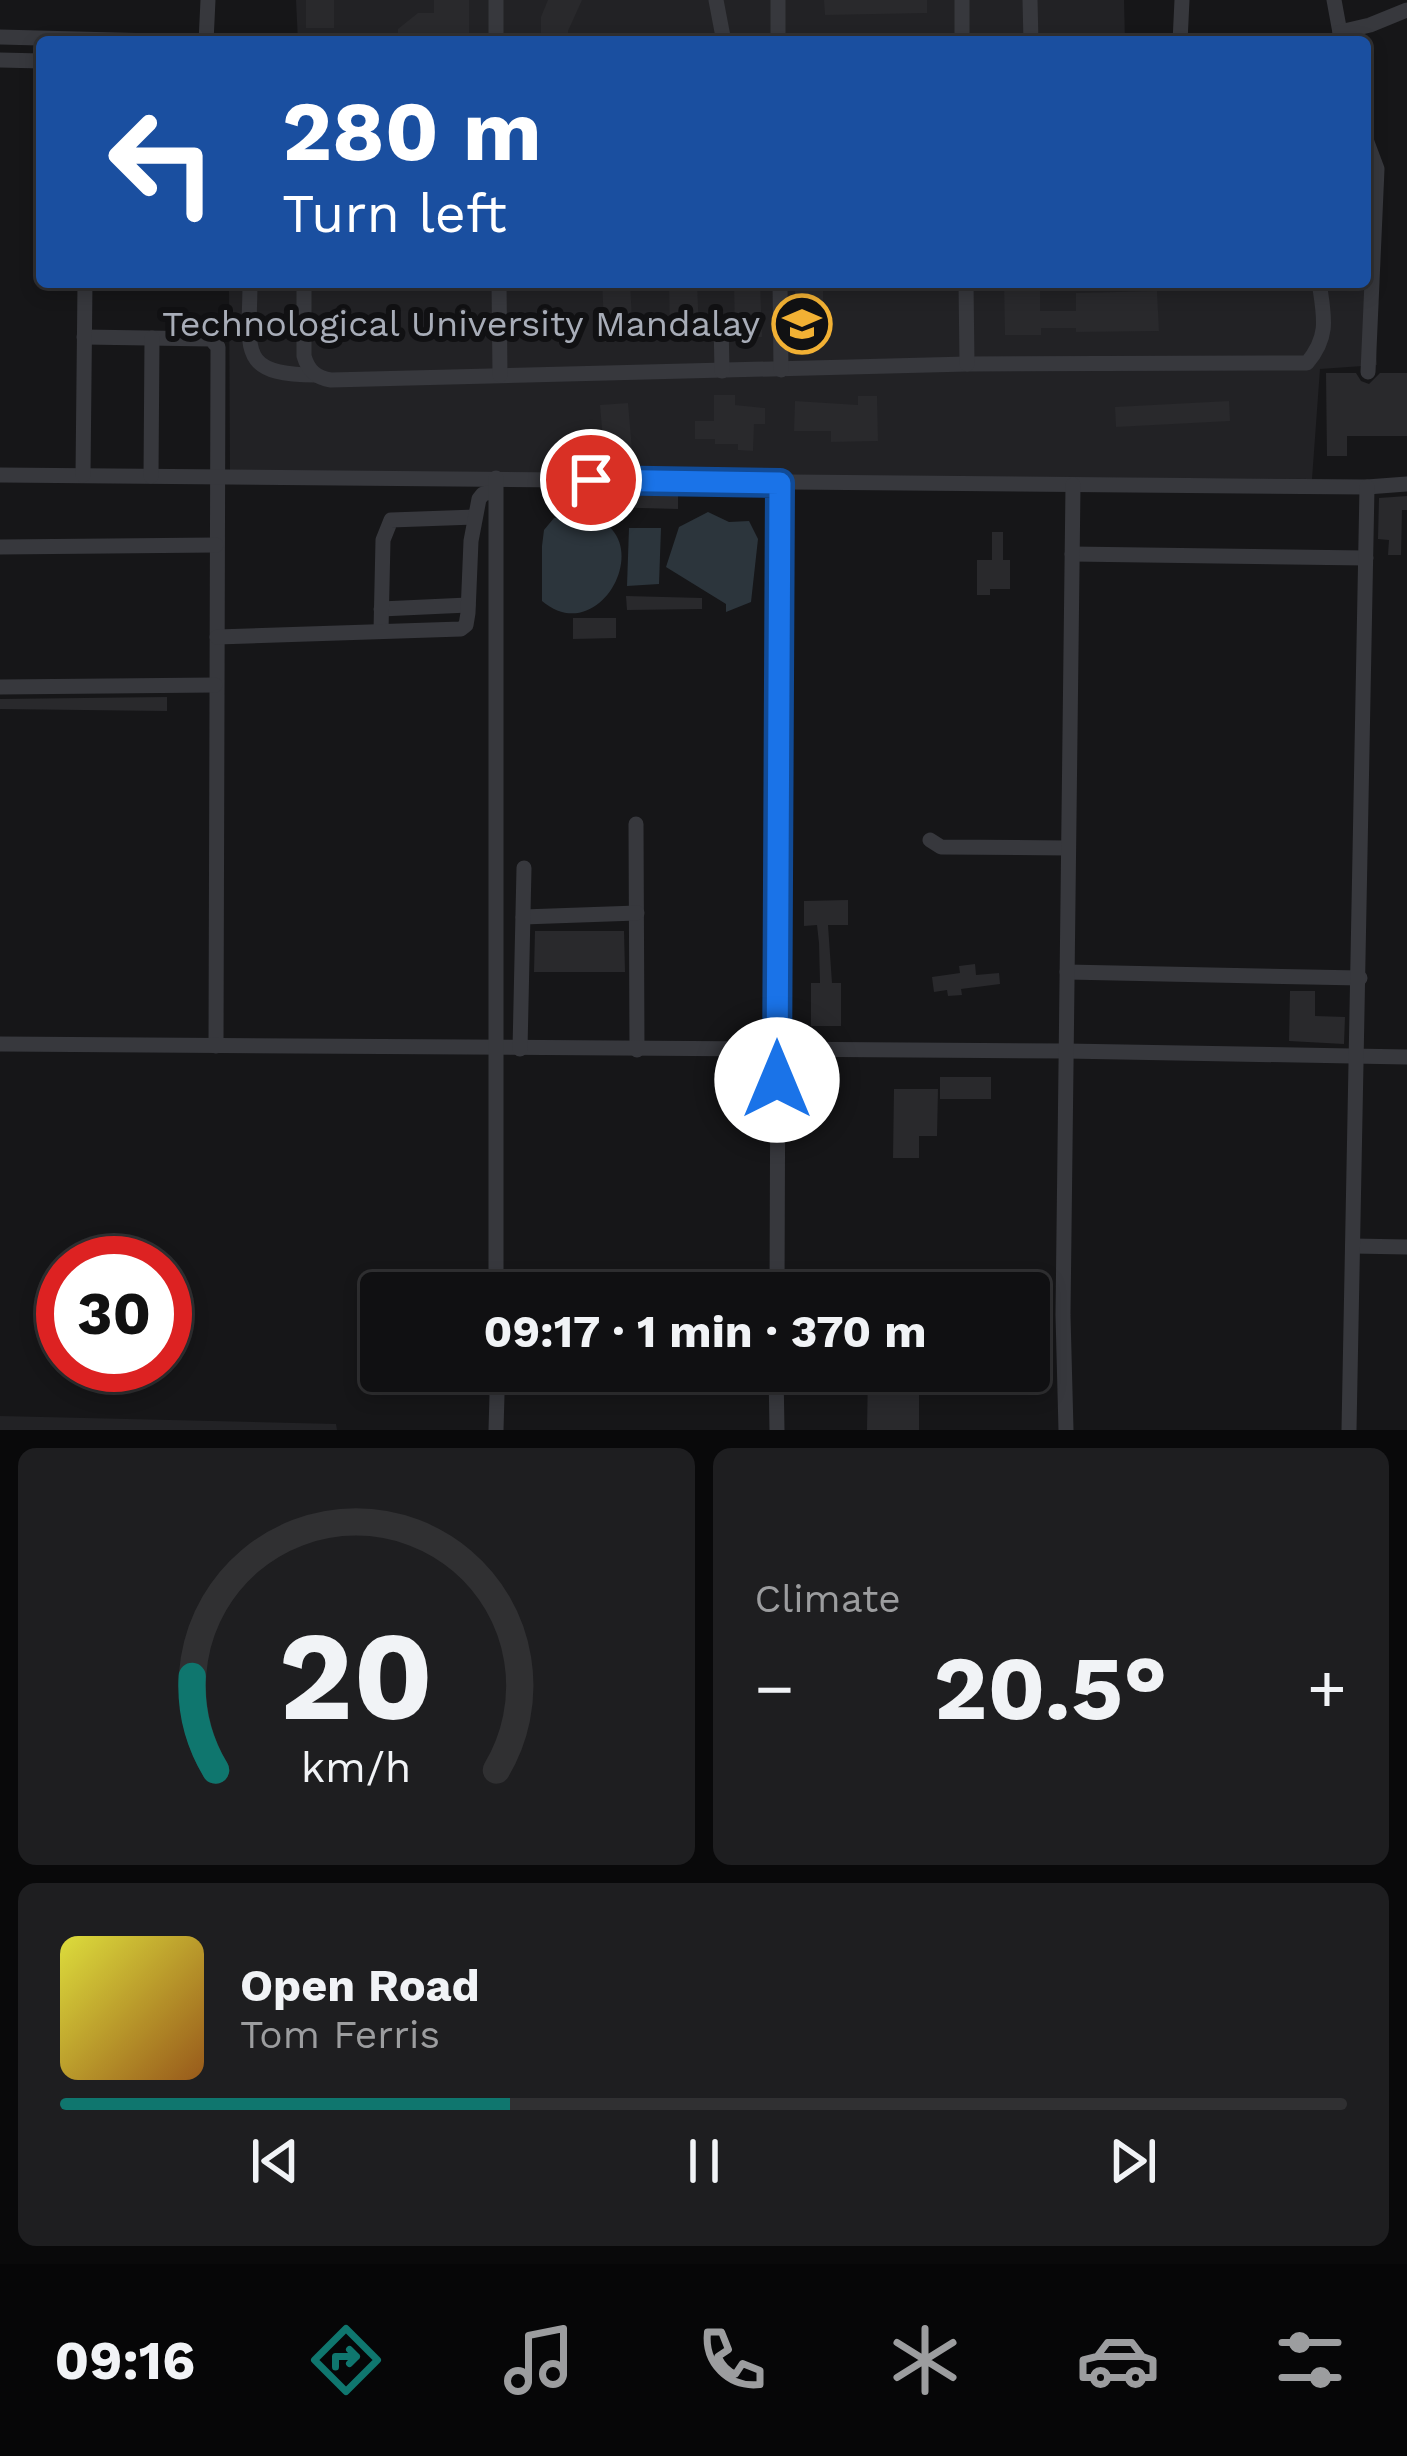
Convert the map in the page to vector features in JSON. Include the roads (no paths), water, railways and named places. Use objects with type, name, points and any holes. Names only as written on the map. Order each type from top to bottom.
[{"type":"street","points":[[206,36],[208,0]]},
{"type":"street","points":[[496,0],[496,36]]},
{"type":"street","points":[[716,0],[723,36]]},
{"type":"street","points":[[778,0],[778,36]]},
{"type":"street","points":[[962,0],[962,36]]},
{"type":"street","points":[[1030,0],[1030,36]]},
{"type":"street","points":[[1180,36],[1182,0]]},
{"type":"street","points":[[1334,0],[1340,36]]},
{"type":"street","points":[[1342,36],[1407,10]]},
{"type":"street","points":[[0,37],[36,38]]},
{"type":"street","points":[[0,60],[36,61]]},
{"type":"street","points":[[1368,372],[1378,169],[1371,152]]},
{"type":"street","points":[[83,476],[85,288]]},
{"type":"street","points":[[250,288],[250,344],[255,361],[274,374],[331,380],[967,364],[1307,363],[1322,345],[1320,288]]},
{"type":"street","points":[[304,288],[304,356],[316,375]]},
{"type":"street","points":[[499,288],[500,375]]},
{"type":"street","points":[[780,288],[781,370]]},
{"type":"street","points":[[966,288],[967,364]]},
{"type":"street","points":[[719,322],[722,371]]},
{"type":"street","points":[[84,337],[215,341],[216,1046]]},
{"type":"street","points":[[151,476],[152,338]]},
{"type":"street","points":[[0,475],[496,485],[1407,484]]},
{"type":"street","points":[[777,1272],[780,483]]},
{"type":"street","points":[[217,637],[461,629],[466,625],[475,517],[483,494],[496,485]]},
{"type":"street","points":[[496,485],[496,1272]]},
{"type":"street","points":[[1066,1430],[1073,485]]},
{"type":"street","points":[[1349,1430],[1367,487]]},
{"type":"street","points":[[381,631],[382,541],[391,520],[475,517]]},
{"type":"street","points":[[0,547],[216,545]]},
{"type":"street","points":[[1072,554],[1366,558]]},
{"type":"street","points":[[470,562],[496,562]]},
{"type":"street","points":[[381,609],[468,605]]},
{"type":"street","points":[[0,687],[214,686]]},
{"type":"street","points":[[636,824],[637,1050]]},
{"type":"street","points":[[930,840],[941,847],[1068,848]]},
{"type":"street","points":[[520,1049],[524,868]]},
{"type":"street","points":[[523,917],[637,914]]},
{"type":"street","points":[[1067,972],[1360,978]]},
{"type":"street","points":[[0,1044],[1407,1057]]},
{"type":"street","points":[[1353,1246],[1407,1247]]},
{"type":"street","points":[[496,1392],[496,1430]]},
{"type":"street","points":[[776,1392],[777,1430]]},
{"type":"place","name":"Technological University Mandalay","points":[[802,324]]}]
